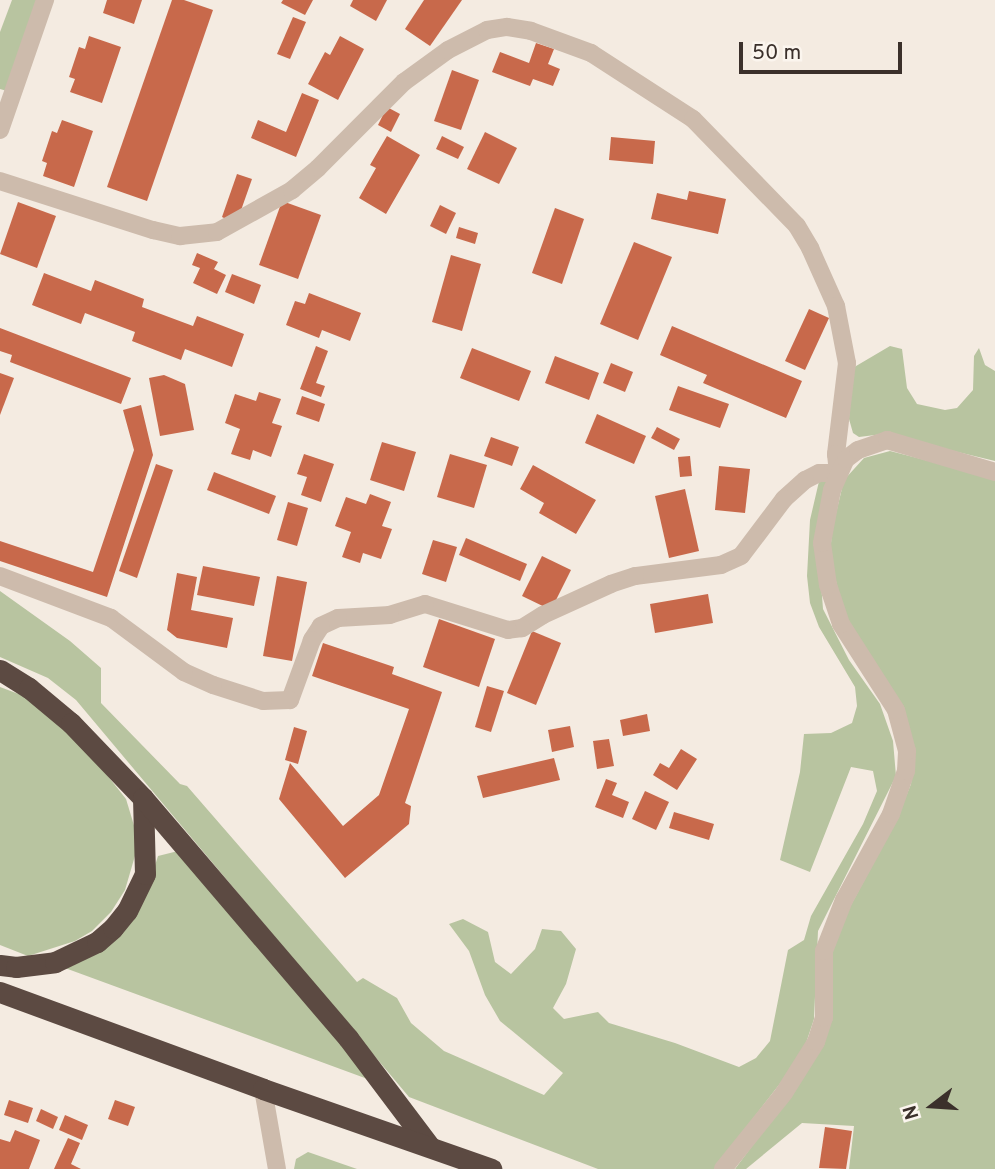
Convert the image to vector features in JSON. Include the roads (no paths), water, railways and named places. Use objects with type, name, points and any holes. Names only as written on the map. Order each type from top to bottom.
[{"type":"highway","points":[[0,670],[29,688],[71,723],[143,798],[348,1038],[429,1147]]},
{"type":"highway","points":[[0,965],[16,967],[55,962],[97,942],[113,928],[127,911],[145,874],[143,798]]},
{"type":"highway","points":[[7,998],[491,1169]]},
{"type":"street","points":[[0,130],[46,0]]},
{"type":"street","points":[[0,181],[153,230],[180,236],[217,232],[292,190],[318,169],[404,82],[458,44],[487,30],[507,27],[558,40],[591,53],[693,119],[796,226],[810,248],[836,306],[847,363],[844,408],[836,454],[838,473]]},
{"type":"street","points":[[723,1169],[784,1093],[816,1042],[824,1018],[824,951],[844,900],[891,814],[906,771],[907,751],[896,710],[841,625],[828,585],[822,543],[823,523],[838,473],[846,459],[858,450],[887,440],[995,472]]},
{"type":"street","points":[[0,576],[111,618],[184,672],[213,685],[263,701],[290,699],[312,640],[321,626],[338,618],[390,615],[425,604],[508,630],[522,628],[543,615],[635,576],[721,565],[741,556],[785,499],[805,480],[820,473],[838,473]]},
{"type":"street","points":[[263,1090],[277,1169]]}]
